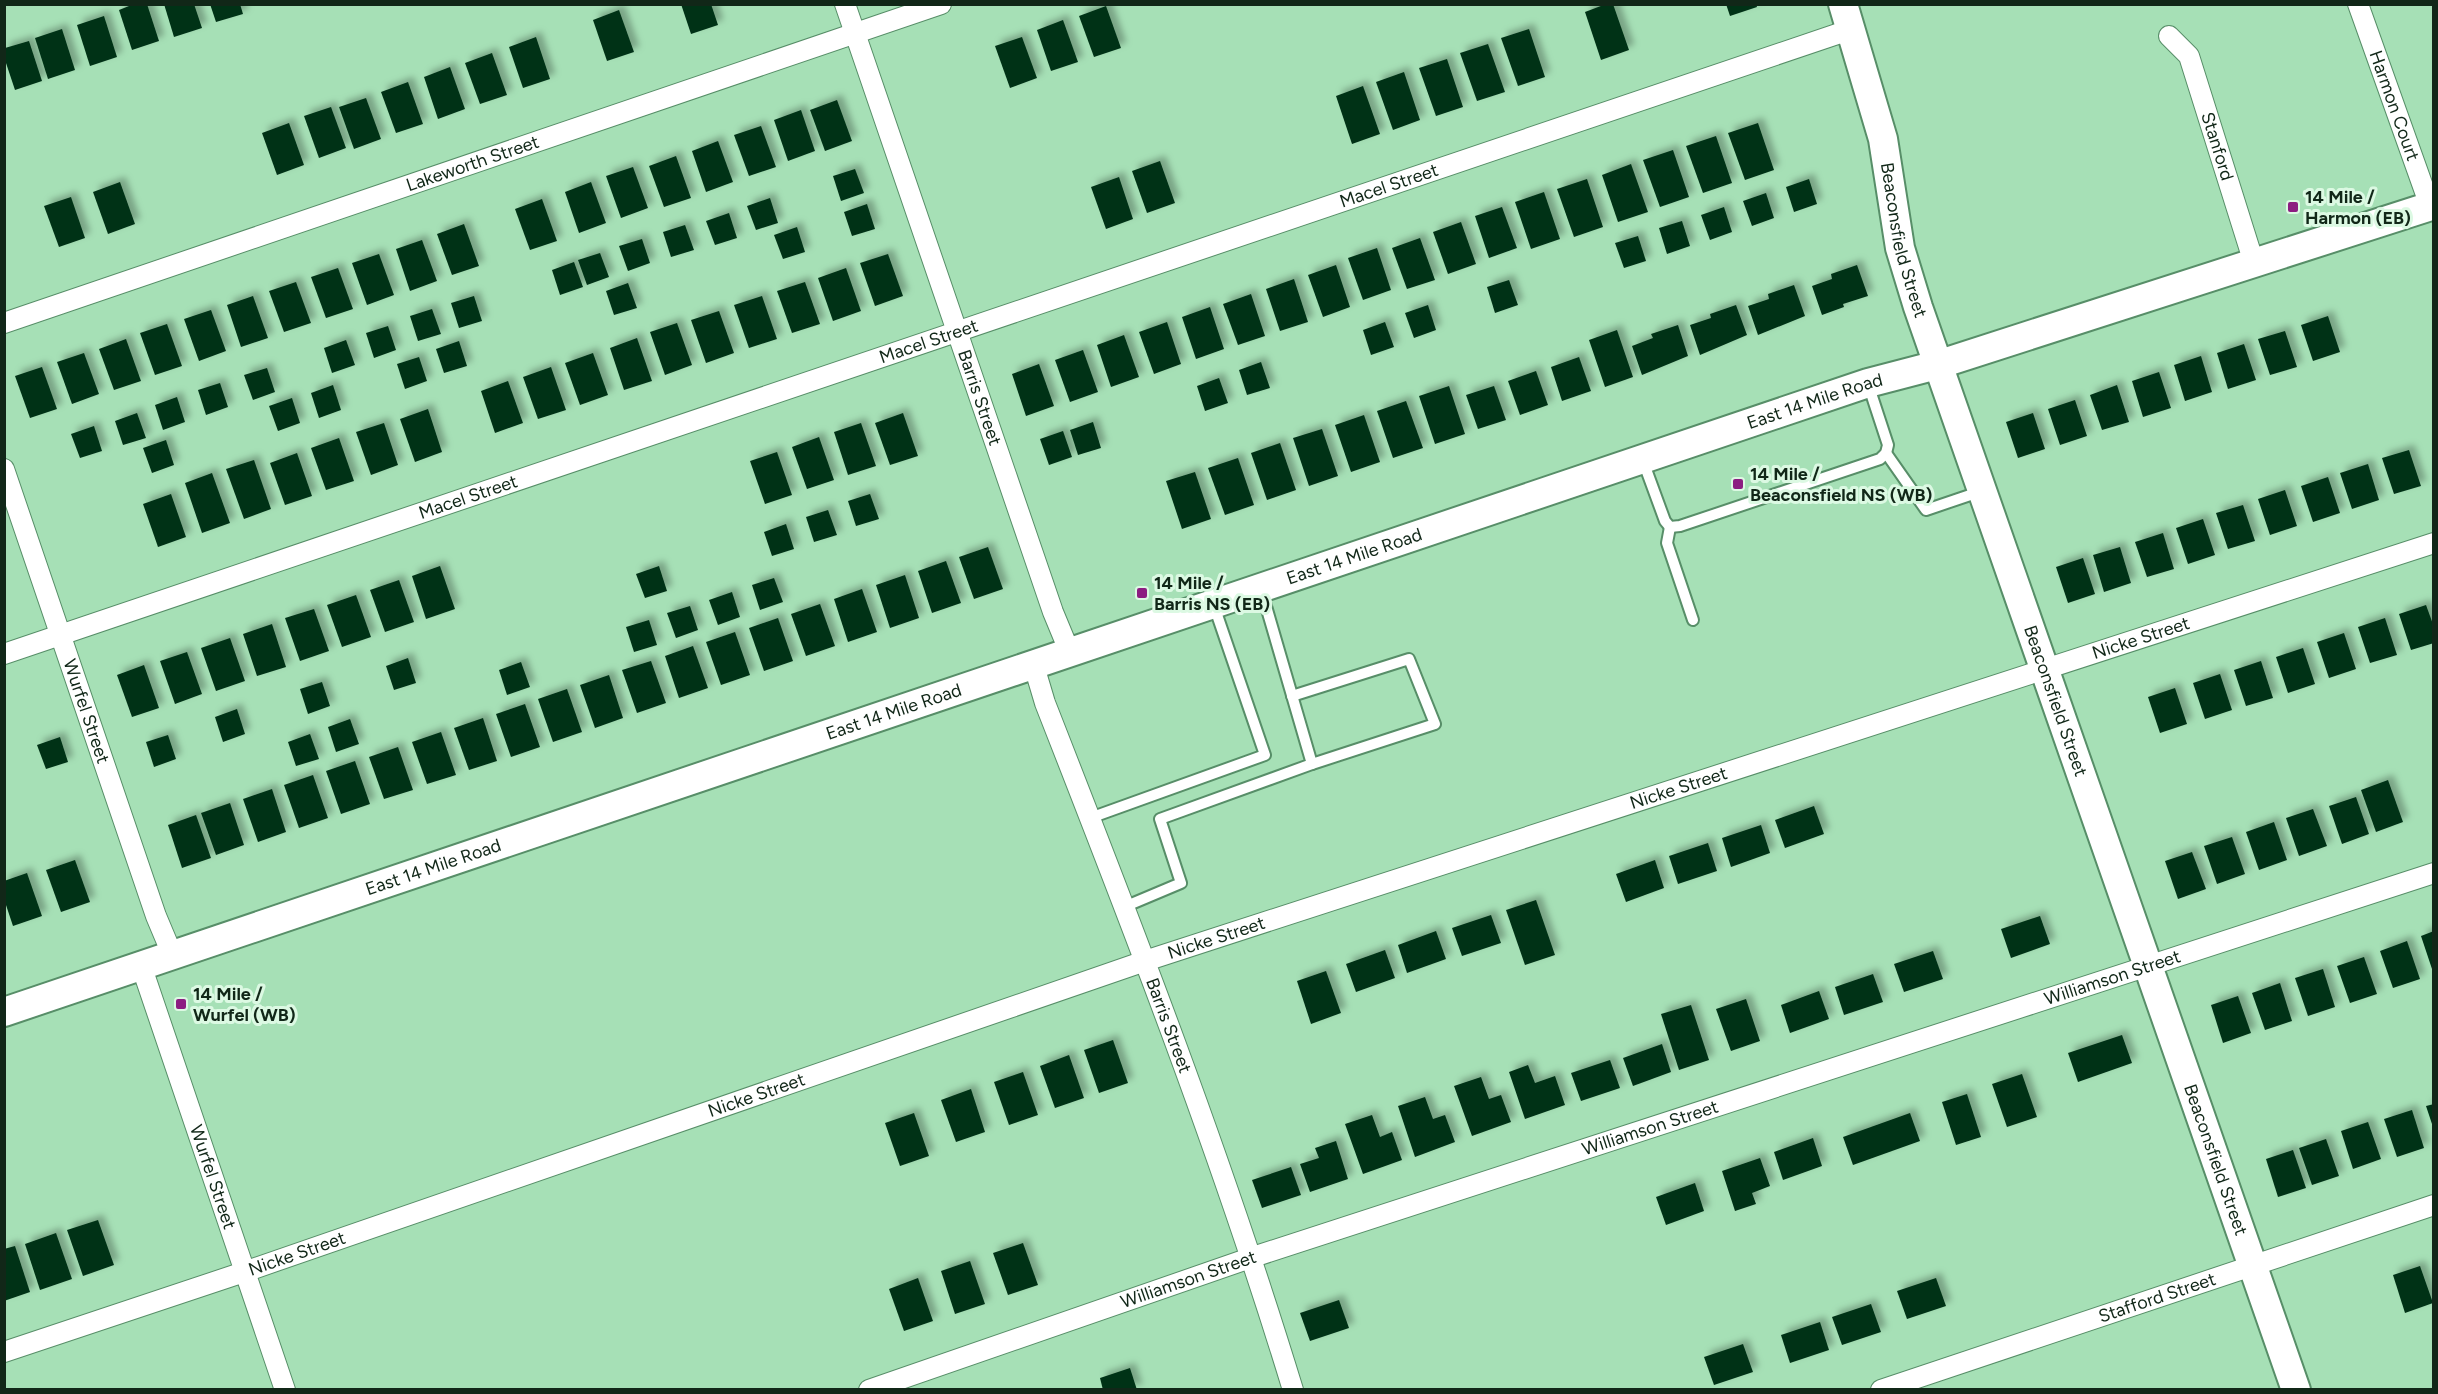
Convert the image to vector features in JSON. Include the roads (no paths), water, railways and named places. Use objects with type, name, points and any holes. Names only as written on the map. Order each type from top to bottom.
[{"type":"main road","name":"Beaconsfield Street","points":[[1849,11],[1883,139],[1900,248],[1937,366],[2296,1389]]},
{"type":"main road","name":"East 14 Mile Road","points":[[4,1012],[1643,461],[1868,383],[1937,366],[2432,206]]},
{"type":"street","name":"Barris Street","points":[[845,4],[955,332],[1053,612],[1070,653]]},
{"type":"street","name":"Lakeworth Street","points":[[4,323],[941,4]]},
{"type":"street","name":"Harmon Court","points":[[2358,4],[2432,206]]},
{"type":"street","name":"Macel Street","points":[[4,654],[955,332],[1849,11]]},
{"type":"street","name":"Stanford","points":[[2169,36],[2189,56],[2254,263]]},
{"type":"street","name":"Wurfel Street","points":[[4,469],[156,916],[172,954]]},
{"type":"street","name":"Nicke Street","points":[[4,1352],[244,1272],[1145,961],[2045,671],[2433,543]]},
{"type":"street","name":"Barris Street","points":[[1034,666],[1045,703],[1145,961],[1253,1257],[1293,1389]]},
{"type":"street","name":"Williamson Street","points":[[869,1389],[1253,1257],[2433,873]]},
{"type":"street","name":"Wurfel Street","points":[[141,965],[285,1389]]},
{"type":"street","name":"Stafford Street","points":[[1881,1389],[2433,1205]]},
{"type":"lane","points":[[1670,527],[1680,526],[1880,459],[1886,453],[1888,445],[1868,383]]},
{"type":"lane","points":[[1886,453],[1926,510],[1982,491]]},
{"type":"lane","points":[[1643,461],[1665,521],[1670,527]]},
{"type":"lane","points":[[1670,527],[1667,543],[1693,620]]},
{"type":"lane","points":[[1261,589],[1312,764]]},
{"type":"lane","points":[[1090,818],[1265,755],[1214,605]]},
{"type":"lane","points":[[1124,907],[1181,883],[1160,819],[1312,764],[1435,724],[1408,660],[1292,696]]},
{"type":"place","name":"14 Mile / Harmon (EB)","points":[[2293,207]]},
{"type":"place","name":"14 Mile / Beaconsfield NS (WB)","points":[[1738,484]]},
{"type":"place","name":"14 Mile / Barris NS (EB)","points":[[1142,593]]},
{"type":"place","name":"14 Mile / Wurfel (WB)","points":[[181,1004]]}]
